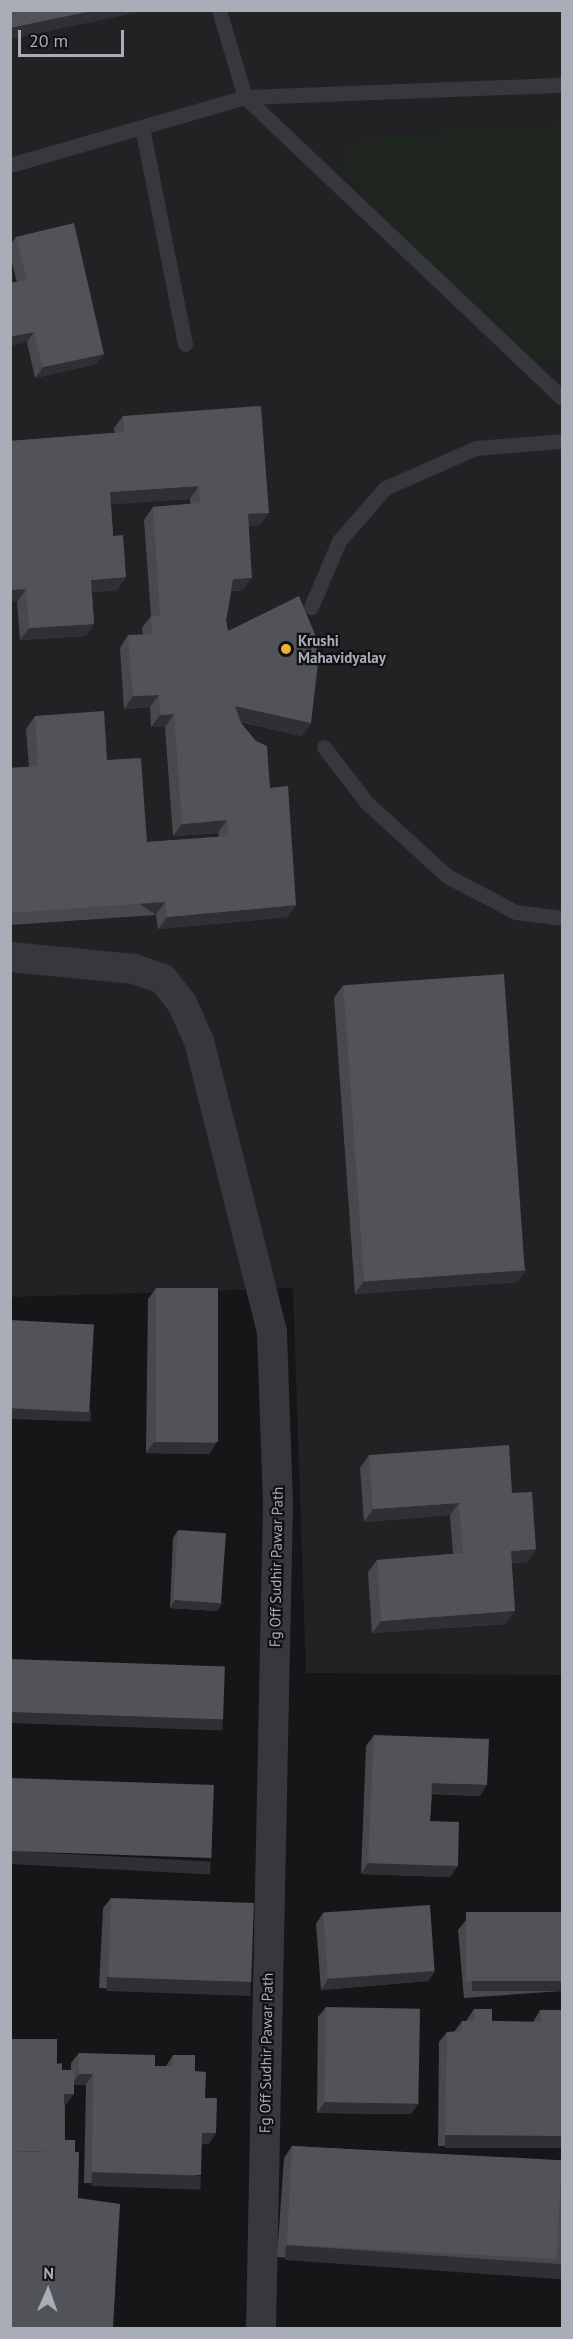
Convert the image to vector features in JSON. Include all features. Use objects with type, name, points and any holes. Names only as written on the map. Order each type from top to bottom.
[{"type":"street","name":"Fg Off Sudhir Pawar Path","points":[[10,957],[134,969],[163,979],[183,1003],[199,1041],[272,1332],[278,1502],[261,1907],[261,2328]]},
{"type":"lane","points":[[219,10],[245,97],[562,398]]},
{"type":"lane","points":[[10,165],[245,97],[562,85]]},
{"type":"lane","points":[[142,127],[185,344]]},
{"type":"lane","points":[[311,607],[339,541],[386,488],[476,448],[562,441]]},
{"type":"lane","points":[[324,747],[367,803],[447,876],[516,912],[562,918]]},
{"type":"shaded area","name":"Krushi Mahavidyalay","points":[[10,11],[562,11],[562,1675],[306,1673],[293,1288],[11,1297]]},
{"type":"shaded area","points":[[562,123],[562,364],[532,362],[505,342],[349,179],[342,162],[346,146],[366,138]]},
{"type":"building","points":[[10,10],[97,10],[10,28]]},
{"type":"building","points":[[74,223],[104,354],[43,367],[34,332],[10,337],[10,283],[27,280],[16,237]]},
{"type":"building","points":[[261,406],[269,513],[248,514],[252,578],[233,579],[226,621],[228,631],[299,596],[316,637],[318,663],[311,723],[235,706],[241,723],[256,741],[267,746],[270,788],[288,786],[296,905],[167,917],[165,902],[10,913],[10,768],[38,766],[35,716],[104,711],[107,760],[141,758],[147,842],[228,836],[227,820],[182,824],[174,714],[160,715],[159,695],[133,696],[128,635],[153,634],[151,616],[160,615],[153,507],[200,503],[199,486],[110,492],[113,536],[123,535],[126,577],[91,580],[94,624],[29,628],[26,589],[10,590],[10,441],[124,432],[123,416]]},
{"type":"building","points":[[504,974],[525,1270],[364,1282],[343,985]]},
{"type":"building","points":[[156,1288],[218,1288],[218,1442],[156,1442]]},
{"type":"building","points":[[10,1320],[94,1324],[89,1412],[10,1408]]},
{"type":"building","points":[[509,1445],[512,1493],[532,1492],[536,1549],[511,1551],[515,1611],[381,1621],[377,1560],[463,1553],[459,1503],[373,1509],[369,1455]]},
{"type":"building","points":[[178,1530],[226,1533],[221,1603],[173,1600]]},
{"type":"building","points":[[10,1659],[225,1667],[223,1719],[10,1712]]},
{"type":"building","points":[[374,1735],[489,1739],[487,1785],[432,1783],[430,1821],[459,1822],[458,1866],[368,1863]]},
{"type":"building","points":[[10,1778],[214,1785],[211,1858],[10,1851]]},
{"type":"building","points":[[111,1898],[254,1903],[251,1982],[108,1977]]},
{"type":"building","points":[[430,1905],[435,1971],[328,1978],[323,1912]]},
{"type":"building","points":[[466,1912],[562,1912],[562,1981],[466,1981]]},
{"type":"building","points":[[326,2007],[420,2009],[418,2104],[324,2102]]},
{"type":"building","points":[[474,2009],[492,2009],[492,2021],[541,2022],[540,2010],[562,2010],[562,2136],[445,2135],[447,2032],[462,2031],[462,2021],[474,2021]]},
{"type":"building","points":[[10,2039],[57,2039],[57,2064],[62,2063],[62,2070],[74,2070],[74,2094],[64,2094],[65,2140],[75,2140],[75,2152],[10,2151]]},
{"type":"building","points":[[79,2053],[155,2055],[155,2066],[173,2066],[173,2055],[195,2055],[195,2071],[206,2072],[205,2098],[217,2098],[216,2133],[202,2133],[201,2175],[92,2172],[93,2074],[79,2074]]},
{"type":"building","points":[[292,2146],[562,2160],[556,2259],[287,2245]]},
{"type":"building","points":[[10,2151],[79,2152],[78,2198],[120,2204],[113,2328],[10,2328]]},
{"type":"place","name":"Krushi Mahavidyalay","points":[[286,649]]}]
